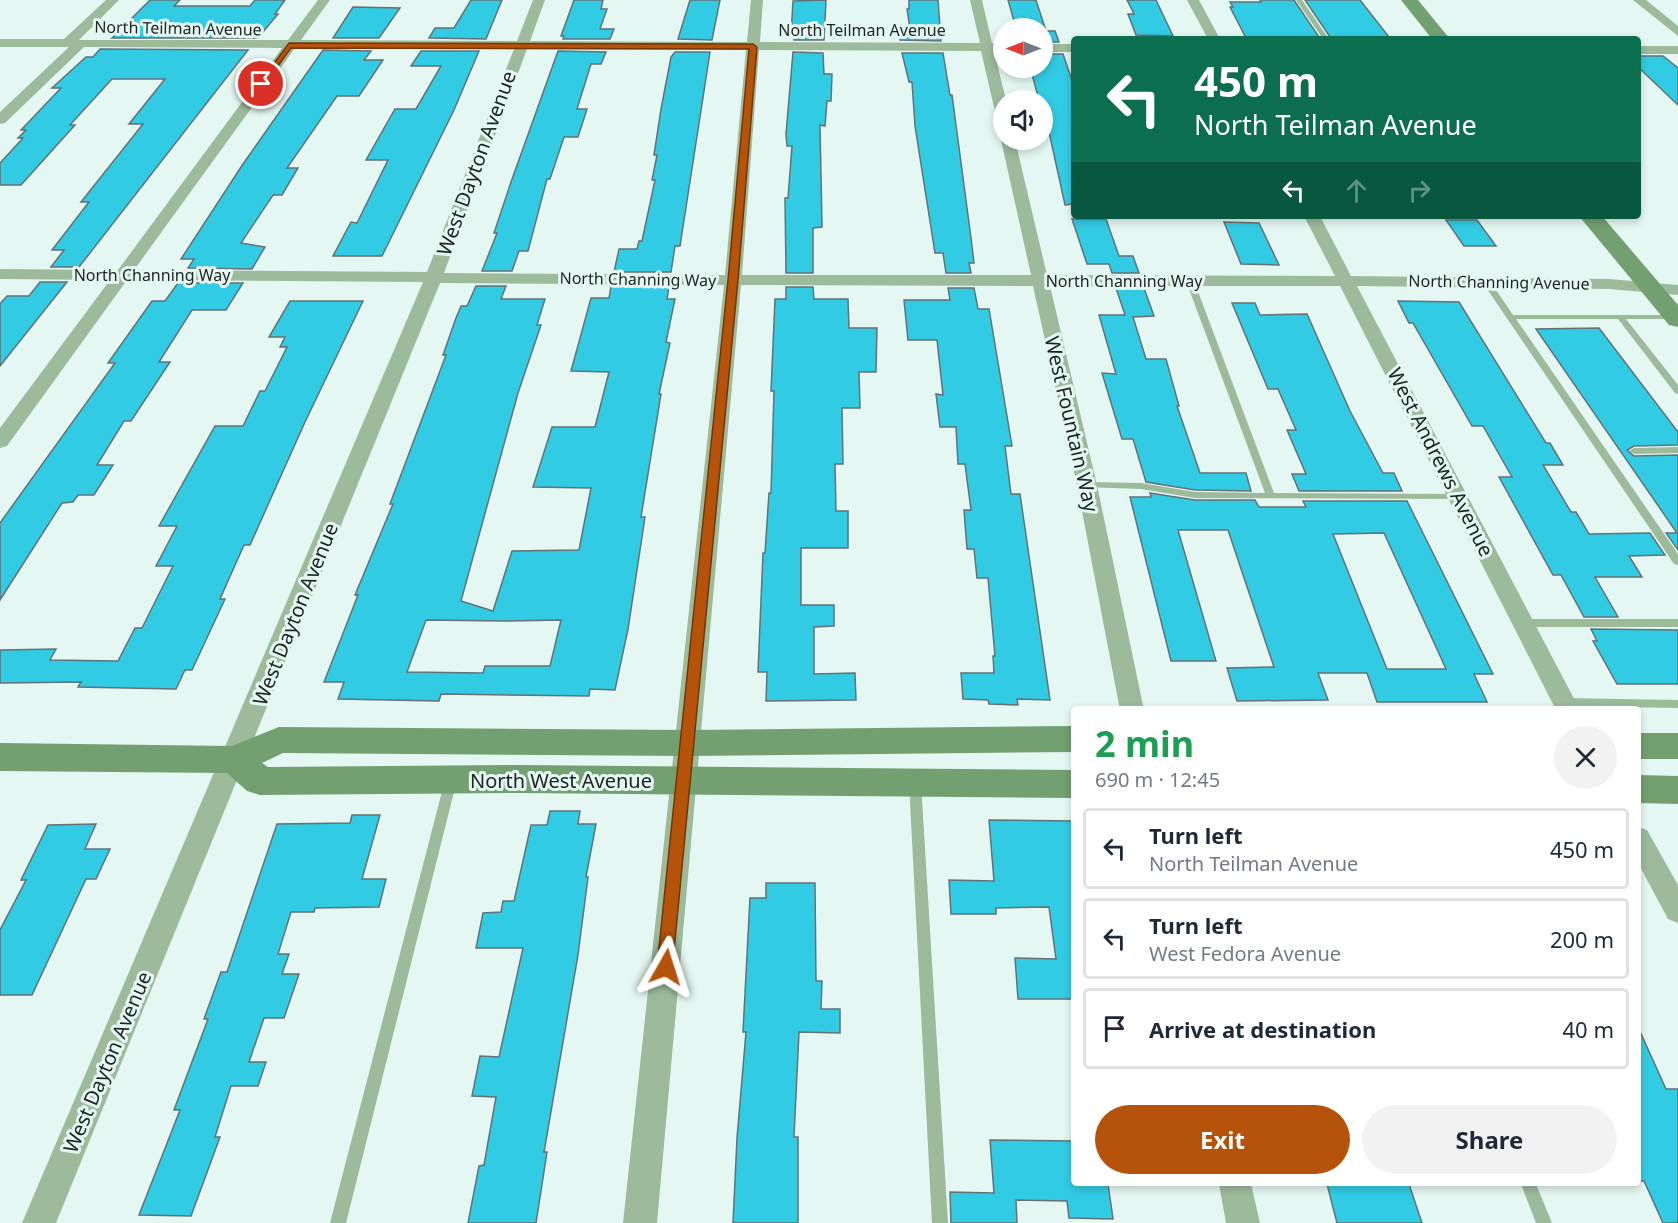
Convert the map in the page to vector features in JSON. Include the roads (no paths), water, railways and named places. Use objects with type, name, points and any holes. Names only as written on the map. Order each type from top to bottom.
[{"type":"main road","points":[[1408,0],[1439,36]]},
{"type":"main road","points":[[1593,219],[1677,318]]},
{"type":"main road","name":"North West Avenue","points":[[0,757],[235,760],[279,740],[687,742],[1071,739]]},
{"type":"main road","points":[[1641,746],[1678,746]]},
{"type":"main road","name":"North West Avenue","points":[[235,760],[260,781],[451,779],[1071,784]]},
{"type":"main road","points":[[1641,789],[1678,790]]},
{"type":"street","points":[[0,120],[75,43],[113,0]]},
{"type":"street","points":[[0,442],[324,0]]},
{"type":"street","name":"West Dayton Avenue","points":[[39,1223],[235,760],[434,276],[539,0]]},
{"type":"street","points":[[640,1223],[733,280],[757,0]]},
{"type":"street","points":[[976,0],[997,90]]},
{"type":"street","points":[[1193,0],[1212,36]]},
{"type":"street","points":[[1639,0],[1678,32]]},
{"type":"street","name":"North Teilman Avenue","points":[[0,43],[993,47]]},
{"type":"street","points":[[1053,48],[1071,48]]},
{"type":"street","points":[[1641,50],[1678,50]]},
{"type":"street","name":"West Fountain Way","points":[[1010,150],[1087,485],[1131,706]]},
{"type":"street","name":"West Andrews Avenue","points":[[1314,219],[1566,706]]},
{"type":"street","name":"North Channing Way","points":[[0,274],[733,280],[1347,281]]},
{"type":"street","name":"North Channing Avenue","points":[[1347,281],[1608,284],[1651,288]]},
{"type":"street","points":[[1651,288],[1678,290]]},
{"type":"street","points":[[1641,843],[1678,911]]},
{"type":"street","points":[[1235,1186],[1243,1223]]},
{"type":"lane","points":[[1299,0],[1324,36]]},
{"type":"lane","points":[[1190,281],[1271,496]]},
{"type":"lane","points":[[1487,283],[1678,562]]},
{"type":"lane","points":[[1510,317],[1677,318]]},
{"type":"lane","points":[[1620,317],[1678,391]]},
{"type":"lane","points":[[1634,451],[1678,450]]},
{"type":"lane","points":[[1087,485],[1141,486],[1195,495],[1459,497]]},
{"type":"lane","points":[[1524,623],[1678,622]]},
{"type":"lane","points":[[1566,706],[1678,704]]},
{"type":"lane","points":[[338,1223],[451,779]]},
{"type":"lane","points":[[915,783],[940,1223]]},
{"type":"lane","points":[[1530,1186],[1544,1223]]}]
